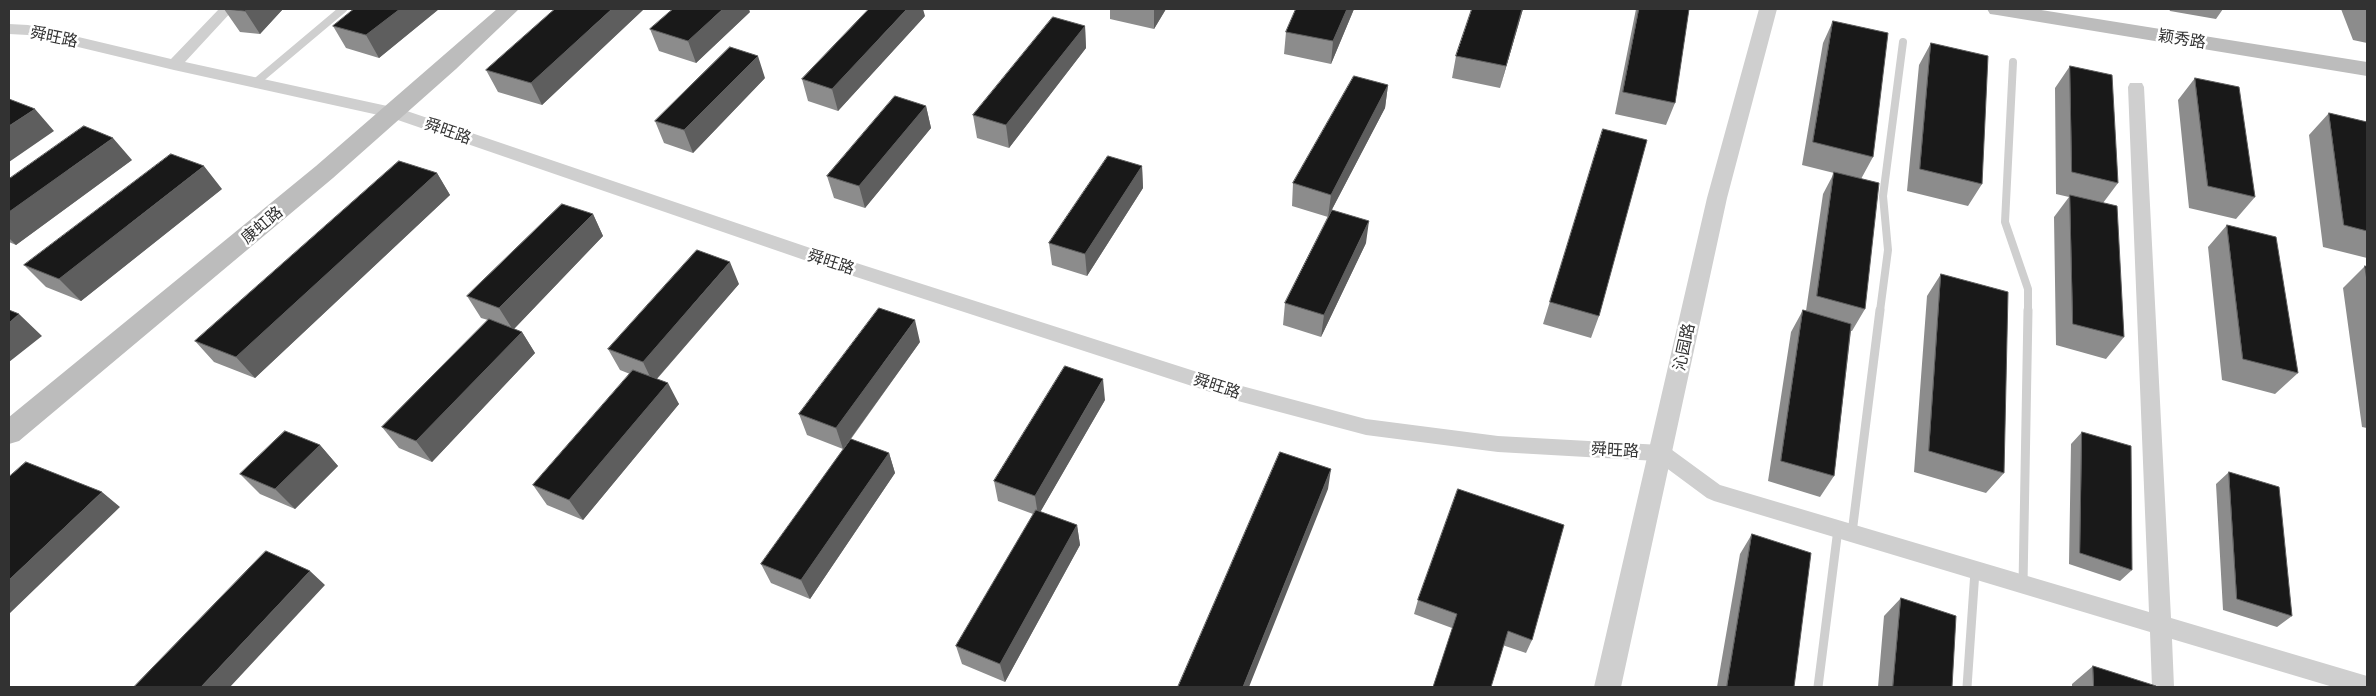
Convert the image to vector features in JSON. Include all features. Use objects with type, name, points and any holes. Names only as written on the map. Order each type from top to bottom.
[{"type":"main road","name":"康虹路","points":[[9,433],[191,286],[395,113],[509,9]]},
{"type":"main road","name":"颖秀路","points":[[1996,9],[2367,69]]},
{"type":"street","points":[[174,65],[227,9]]},
{"type":"street","name":"沁园路","points":[[1607,687],[1717,198],[1768,9]]},
{"type":"street","name":"舜旺路","points":[[9,29],[28,30],[174,65],[395,113],[816,257],[1238,394],[1366,427],[1498,444],[1661,453]]},
{"type":"street","points":[[2136,87],[2163,687]]},
{"type":"street","points":[[1661,453],[1714,492],[2367,687]]},
{"type":"lane","points":[[255,82],[343,9]]},
{"type":"lane","points":[[1818,687],[1845,531],[1888,250],[1883,196],[1903,42]]},
{"type":"lane","points":[[2013,62],[2005,222],[2028,289],[2023,584]]},
{"type":"lane","points":[[1967,687],[1976,571]]},
{"type":"building","points":[[225,9],[248,9],[245,11]]},
{"type":"building","points":[[354,9],[400,9],[366,35],[333,26]]},
{"type":"building","points":[[555,9],[612,9],[531,83],[486,70]]},
{"type":"building","points":[[673,9],[723,9],[688,41],[650,29]]},
{"type":"building","points":[[869,9],[907,9],[832,89],[802,79]]},
{"type":"building","points":[[1296,9],[1347,9],[1333,41],[1286,32]]},
{"type":"building","points":[[1472,9],[1522,9],[1506,66],[1456,56]]},
{"type":"building","points":[[1639,9],[1689,9],[1675,103],[1623,92]]},
{"type":"building","points":[[1053,17],[1085,26],[1006,125],[973,115]]},
{"type":"building","points":[[1833,21],[1888,33],[1873,157],[1813,142]]},
{"type":"building","points":[[1931,43],[1988,56],[1982,184],[1920,169]]},
{"type":"building","points":[[730,47],[758,56],[684,130],[655,121]]},
{"type":"building","points":[[2070,66],[2112,75],[2118,183],[2072,172]]},
{"type":"building","points":[[1354,76],[1388,85],[1331,195],[1293,183]]},
{"type":"building","points":[[2195,78],[2239,87],[2255,197],[2208,186]]},
{"type":"building","points":[[895,96],[926,106],[859,186],[827,176]]},
{"type":"building","points":[[9,99],[35,109],[9,126]]},
{"type":"building","points":[[2329,113],[2367,122],[2367,231],[2344,225]]},
{"type":"building","points":[[84,126],[113,138],[9,212],[9,179]]},
{"type":"building","points":[[1603,129],[1647,140],[1599,316],[1550,302]]},
{"type":"building","points":[[171,154],[204,166],[59,279],[24,265]]},
{"type":"building","points":[[1108,156],[1142,166],[1085,254],[1049,243]]},
{"type":"building","points":[[399,161],[437,173],[236,357],[195,341]]},
{"type":"building","points":[[1834,172],[1879,183],[1865,309],[1817,296]]},
{"type":"building","points":[[2070,195],[2117,206],[2124,337],[2073,324]]},
{"type":"building","points":[[562,204],[593,214],[499,308],[467,296]]},
{"type":"building","points":[[1332,210],[1369,221],[1324,315],[1285,303]]},
{"type":"building","points":[[2227,225],[2276,237],[2298,373],[2243,359]]},
{"type":"building","points":[[697,250],[730,262],[643,362],[608,349]]},
{"type":"building","points":[[1941,274],[2008,292],[2004,473],[1929,451]]},
{"type":"building","points":[[879,308],[915,320],[836,428],[799,414]]},
{"type":"building","points":[[9,310],[19,314],[9,323]]},
{"type":"building","points":[[1803,310],[1851,324],[1834,476],[1781,461]]},
{"type":"building","points":[[489,319],[522,332],[416,441],[382,427]]},
{"type":"building","points":[[1065,366],[1103,379],[1035,496],[994,481]]},
{"type":"building","points":[[633,370],[668,383],[569,500],[533,485]]},
{"type":"building","points":[[285,431],[320,445],[275,489],[240,474]]},
{"type":"building","points":[[2082,432],[2131,446],[2132,570],[2080,553]]},
{"type":"building","points":[[851,439],[889,453],[801,580],[761,564]]},
{"type":"building","points":[[1280,452],[1331,469],[1243,687],[1178,687]]},
{"type":"building","points":[[26,462],[102,492],[9,580],[9,477]]},
{"type":"building","points":[[2229,472],[2279,487],[2292,616],[2237,599]]},
{"type":"building","points":[[1458,489],[1564,525],[1532,640],[1508,631],[1491,687],[1433,687],[1457,614],[1418,600]]},
{"type":"building","points":[[1036,510],[1077,525],[1000,664],[956,646]]},
{"type":"building","points":[[1752,534],[1811,553],[1794,687],[1727,687]]},
{"type":"building","points":[[266,551],[310,571],[201,687],[134,687]]},
{"type":"building","points":[[1901,598],[1956,616],[1952,687],[1893,687]]},
{"type":"building","points":[[2093,666],[2156,686],[2156,687],[2094,687]]}]
